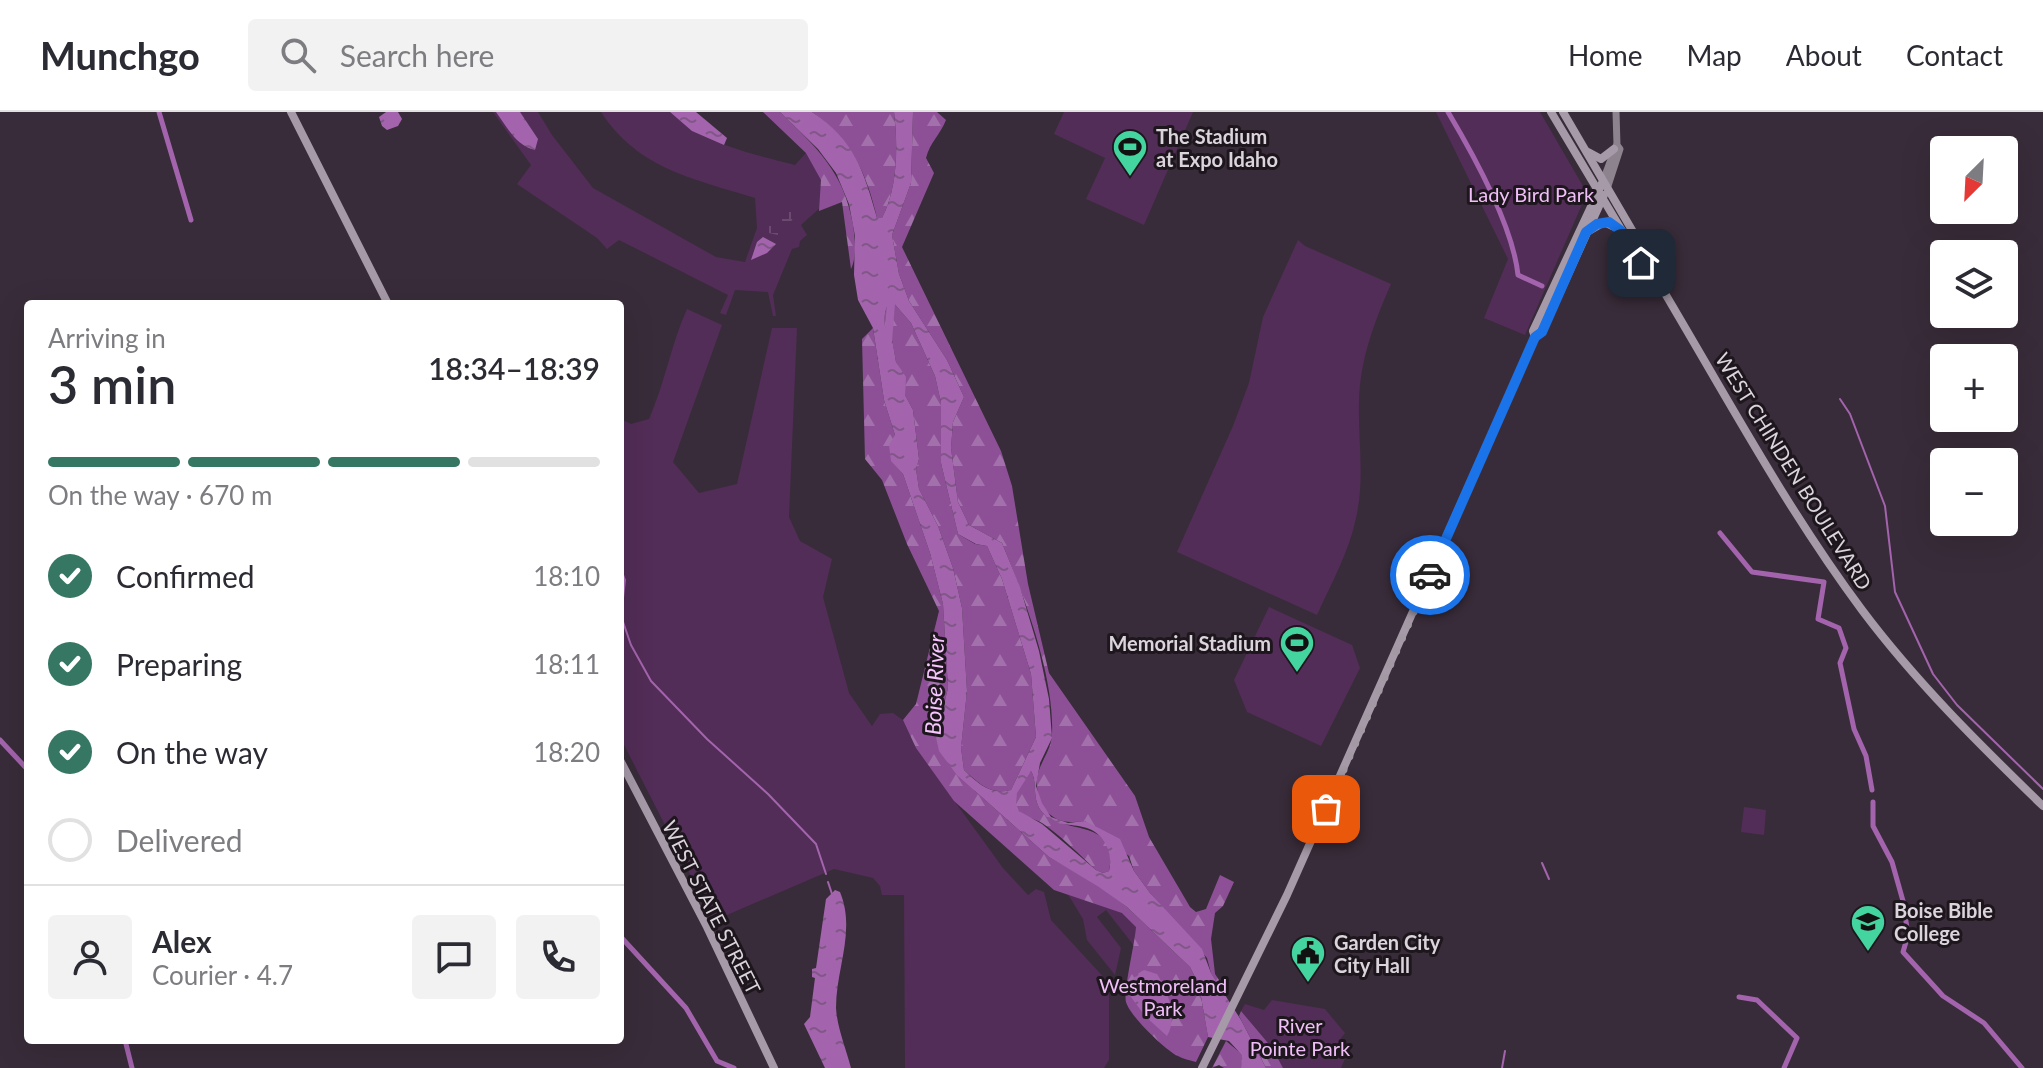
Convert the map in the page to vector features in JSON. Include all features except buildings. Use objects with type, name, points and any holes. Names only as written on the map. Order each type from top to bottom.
[{"type":"main road","points":[[291,112],[386,300]]},
{"type":"main road","name":"WEST CHINDEN BOULEVARD","points":[[1551,112],[1660,278],[1660,285],[1799,516],[1862,611],[1934,697],[2043,806]]},
{"type":"main road","name":"WEST CHINDEN BOULEVARD","points":[[1563,112],[1620,230],[1652,281],[1660,285]]},
{"type":"main road","points":[[1202,1068],[1304,859],[1535,337],[1542,332],[1586,232],[1616,147],[1616,112]]},
{"type":"main road","points":[[1582,147],[1601,159],[1616,147]]},
{"type":"main road","points":[[1535,337],[1533,331],[1602,190]]},
{"type":"main road","points":[[1586,232],[1604,222],[1620,230]]},
{"type":"main road","name":"WEST STATE STREET","points":[[624,768],[707,927],[774,1068]]},
{"type":"green space","points":[[493,112],[538,112],[593,188],[716,257],[745,262],[757,228],[755,198],[689,177],[650,159],[632,147],[601,112],[670,112],[714,140],[795,165],[813,145],[841,189],[801,225],[807,235],[800,241],[799,247],[792,249],[773,295],[776,316],[773,316],[768,292],[735,290],[726,315],[720,313],[728,295],[619,240],[607,249],[597,238],[517,184],[531,165]]},
{"type":"green space","points":[[763,112],[780,112],[817,150],[836,175],[853,225],[855,253],[851,269],[842,202],[819,211],[821,180],[806,153]]},
{"type":"green space","points":[[812,112],[894,112],[896,166],[891,194],[882,218],[877,218],[862,172],[847,145]]},
{"type":"green space","points":[[913,112],[937,112],[946,120],[928,152],[926,158],[934,173],[902,247],[1001,451],[1012,486],[1028,584],[1049,673],[1135,796],[1149,837],[1190,907],[1196,912],[1206,909],[1220,875],[1234,882],[1223,906],[1215,913],[1211,939],[1218,984],[1207,958],[1150,893],[1134,871],[1129,856],[1085,821],[1071,822],[1053,817],[1040,800],[1038,772],[1052,735],[1049,688],[1043,663],[1002,543],[969,525],[958,502],[951,448],[953,422],[964,397],[947,360],[909,301],[899,274],[892,235],[911,183]]},
{"type":"green space","name":"The Stadium at Expo Idaho","points":[[1064,112],[1193,112],[1144,225],[1086,199],[1105,158],[1054,134]]},
{"type":"green space","name":"Lady Bird Park","points":[[1436,112],[1540,112],[1587,193],[1525,335],[1484,318],[1508,259]]},
{"type":"green space","points":[[784,206],[789,207],[794,216],[788,228],[778,235],[764,232],[770,217]]},
{"type":"green space","points":[[1298,240],[1305,246],[1391,284],[1374,327],[1362,371],[1359,402],[1360,489],[1356,518],[1344,555],[1317,615],[1177,552],[1233,426],[1249,383],[1263,317]]},
{"type":"green space","points":[[892,301],[911,323],[935,376],[941,403],[941,463],[958,534],[975,544],[987,546],[1002,579],[1031,674],[1036,737],[1011,790],[991,790],[964,770],[961,748],[967,691],[962,608],[953,568],[938,526],[919,489],[913,410],[905,395],[905,377],[896,362],[891,334],[886,333],[885,329],[886,311]]},
{"type":"green space","points":[[687,309],[722,325],[673,462],[699,493],[737,484],[772,328],[797,328],[789,517],[800,541],[832,559],[823,597],[849,693],[872,726],[880,714],[893,713],[903,720],[916,748],[1003,868],[1028,895],[1036,889],[1044,892],[1051,920],[1109,983],[1109,1060],[1104,1068],[905,1068],[904,895],[882,895],[880,886],[873,878],[834,869],[720,918],[712,917],[624,745],[624,420],[631,424],[649,419]]},
{"type":"green space","points":[[873,328],[884,400],[895,435],[891,460],[903,474],[930,553],[943,604],[948,688],[936,737],[975,791],[1049,857],[1099,886],[1127,907],[1190,967],[1199,985],[1208,1037],[1196,1062],[1180,1057],[1165,1047],[1141,1024],[1126,1002],[1136,927],[1122,913],[1054,890],[954,801],[916,748],[903,720],[916,704],[939,611],[907,544],[882,480],[865,459],[862,339]]},
{"type":"green space","name":"Memorial Stadium","points":[[1269,607],[1352,645],[1360,668],[1321,746],[1247,712],[1234,680]]},
{"type":"green space","points":[[1031,771],[1042,812],[1062,824],[1098,834],[1106,842],[1110,854],[1109,871],[1103,873],[1096,870],[1049,828],[1019,811],[1016,795]]},
{"type":"green space","points":[[1744,807],[1766,810],[1764,835],[1741,832]]},
{"type":"green space","name":"Westmoreland Park","points":[[1047,860],[1135,917],[1189,1038],[1176,1056],[1141,1023],[1126,1002],[1135,947],[1106,910],[1097,917],[1121,948],[1115,975],[1087,940],[1083,919]]},
{"type":"green space","name":"River Pointe Park","points":[[1272,1000],[1325,1009],[1345,1033],[1340,1045],[1347,1054],[1341,1068],[1283,1068],[1273,1049],[1241,1011],[1245,1004],[1264,1010]]},
{"type":"green space","points":[[1241,1011],[1273,1049],[1283,1068],[1266,1068],[1239,1016]]},
{"type":"green space","points":[[1226,1041],[1243,1055],[1241,1068],[1219,1065],[1212,1068]]},
{"type":"water","points":[[386,112],[398,112],[402,119],[398,126],[387,130],[382,126],[379,117]]},
{"type":"water","points":[[496,112],[520,112],[538,139],[535,150],[517,140]]},
{"type":"water","points":[[670,112],[696,112],[727,138],[724,145],[692,131]]},
{"type":"water","points":[[780,112],[812,112],[838,134],[856,158],[877,218],[882,218],[896,166],[894,112],[913,112],[911,183],[892,235],[899,274],[909,301],[947,360],[964,397],[953,422],[951,448],[958,502],[969,525],[1002,543],[1020,587],[1039,651],[1049,699],[1052,738],[1040,763],[1036,786],[1042,803],[1051,817],[1068,823],[1085,821],[1120,839],[1134,871],[1150,893],[1202,949],[1211,973],[1241,1020],[1266,1068],[1241,1068],[1242,1055],[1229,1041],[1208,1037],[1199,985],[1190,967],[1127,907],[1049,857],[957,775],[939,751],[936,737],[948,688],[943,604],[930,553],[903,474],[891,461],[889,445],[895,435],[884,400],[873,328],[858,300],[854,275],[855,236],[849,204],[836,173],[818,149]],"holes":[[[892,301],[911,323],[935,376],[941,403],[941,463],[958,534],[987,546],[1002,579],[1031,674],[1036,737],[1011,790],[990,790],[964,770],[961,748],[967,691],[962,608],[953,568],[938,526],[919,489],[916,469],[919,459],[913,410],[905,395],[906,377],[896,362],[891,333],[886,333],[885,329],[886,311]],[[1031,771],[1042,812],[1056,822],[1096,833],[1108,850],[1109,871],[1103,873],[1096,870],[1042,824],[1019,811],[1017,793]]]},
{"type":"water","points":[[763,237],[776,244],[767,253],[751,260],[757,242]]},
{"type":"water","points":[[835,890],[840,892],[846,921],[836,1008],[851,1068],[825,1068],[804,1024],[810,1017],[815,978],[812,977],[812,969],[816,968],[826,899]]},
{"type":"water","points":[[1144,970],[1157,974],[1168,997],[1172,1021],[1167,1036],[1145,1016],[1128,993],[1133,979]]},
{"type":"waterway","points":[[159,112],[191,220]]},
{"type":"waterway","points":[[1448,112],[1500,213],[1515,256],[1518,275],[1542,286]]},
{"type":"waterway","name":"Boise River","points":[[888,341],[892,291]]},
{"type":"waterway","points":[[1840,399],[1850,414],[1885,506],[1895,592],[1933,674],[1957,705],[2043,789]]},
{"type":"waterway","points":[[1720,533],[1752,572],[1824,582],[1818,619],[1839,628],[1846,648],[1840,663],[1854,729],[1866,756],[1872,790]]},
{"type":"waterway","points":[[624,577],[624,589]]},
{"type":"waterway","points":[[624,625],[631,645],[651,681],[816,844],[826,874]]},
{"type":"waterway","points":[[0,740],[24,766]]},
{"type":"waterway","points":[[1873,802],[1873,826],[1892,862],[1903,901],[1908,935],[1903,952],[1943,996],[1984,1023],[2022,1068]]},
{"type":"waterway","points":[[1542,863],[1549,879]]},
{"type":"waterway","points":[[828,882],[832,894]]},
{"type":"waterway","points":[[624,940],[686,1008],[717,1061],[734,1068]]},
{"type":"waterway","points":[[1739,997],[1757,1000],[1797,1038],[1784,1068]]},
{"type":"waterway","points":[[126,1044],[132,1068]]},
{"type":"waterway","points":[[1502,1068],[1505,1051]]},
{"type":"way so far","points":[[1326,809],[1430,575]]},
{"type":"place","name":"The Stadium at Expo Idaho","points":[[1130,178]]},
{"type":"place","name":"Memorial Stadium","points":[[1297,674]]},
{"type":"place","name":"Boise Bible College","points":[[1868,953]]},
{"type":"place","name":"Garden City City Hall","points":[[1308,984]]},
{"type":"route","points":[[1430,575],[1535,337],[1542,332],[1586,232],[1597,224],[1609,222],[1620,230],[1641,263]]}]
